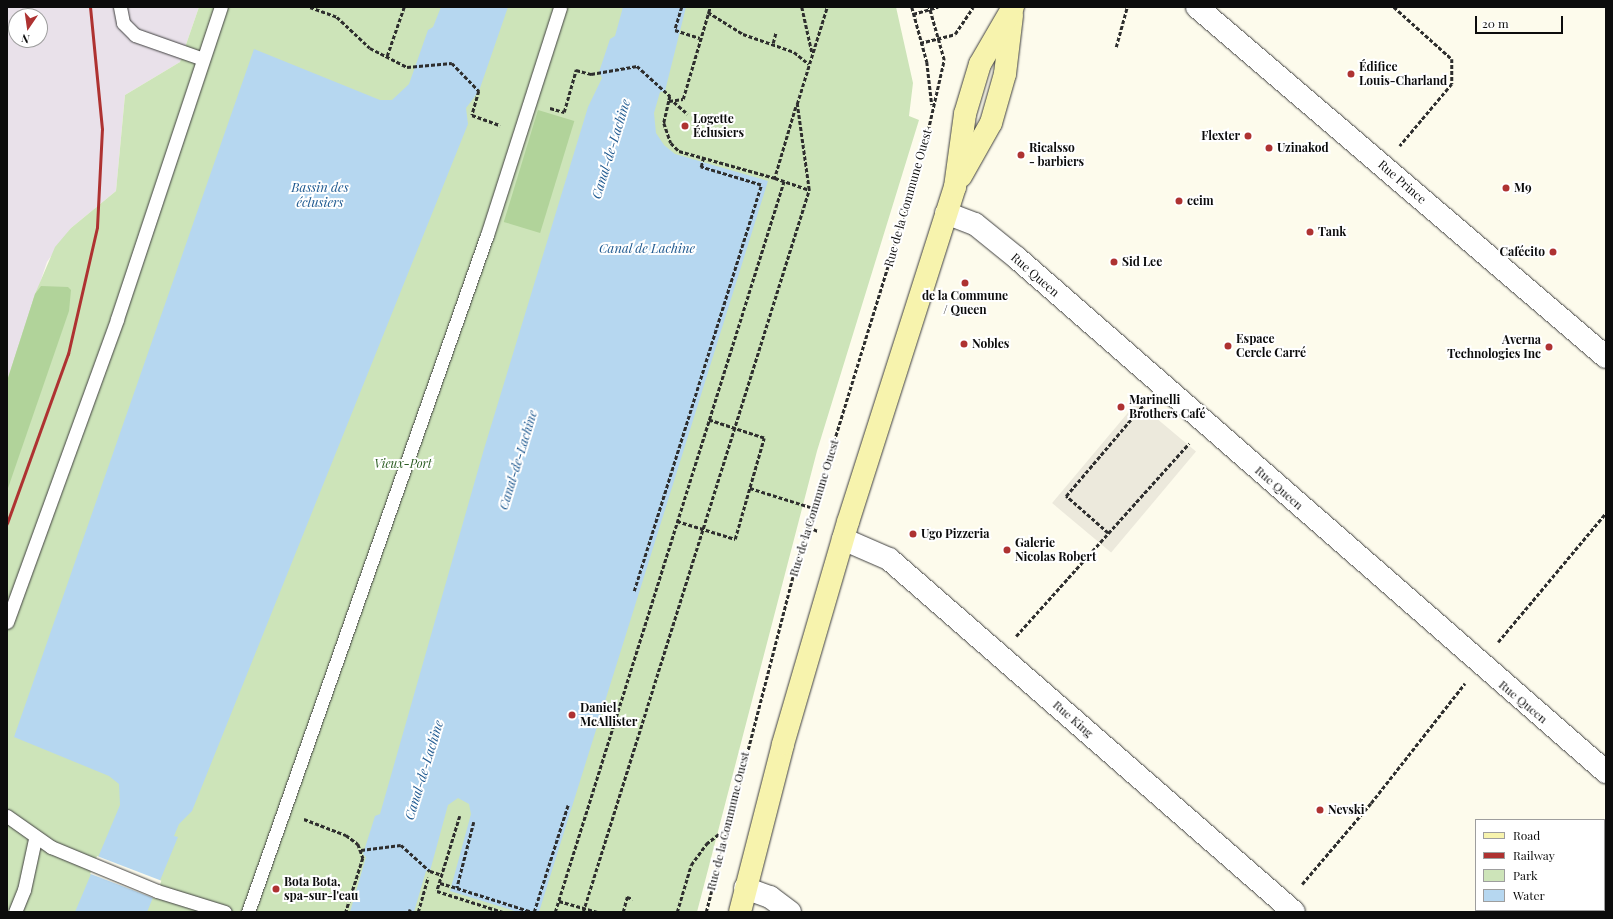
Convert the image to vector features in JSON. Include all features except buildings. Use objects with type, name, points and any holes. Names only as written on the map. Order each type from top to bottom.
[{"type":"street","points":[[740,912],[745,888],[844,539],[946,213],[955,187],[991,123],[1005,74],[1013,7]]},
{"type":"street","name":"Rue Prince","points":[[1198,7],[1606,357]]},
{"type":"street","name":"Rue Queen","points":[[946,213],[975,224],[1017,258],[1606,772]]},
{"type":"street","name":"Rue King","points":[[844,539],[889,559],[1294,912]]},
{"type":"street","points":[[745,888],[770,897],[790,912]]},
{"type":"lane","points":[[120,7],[123,23],[135,35],[203,59]]},
{"type":"lane","points":[[7,622],[117,319],[221,7]]},
{"type":"lane","points":[[248,912],[487,235],[560,7]]},
{"type":"lane","points":[[7,816],[34,839],[157,891],[225,912]]},
{"type":"lane","points":[[15,912],[24,890],[34,839]]},
{"type":"path","points":[[310,7],[337,17],[370,48],[407,67],[414,65],[452,63],[479,91],[472,115],[484,120]]},
{"type":"path","points":[[387,56],[404,7]]},
{"type":"path","points":[[682,7],[675,30],[700,38]]},
{"type":"path","points":[[674,102],[683,99],[710,7]]},
{"type":"path","points":[[802,7],[812,52]]},
{"type":"path","points":[[775,178],[812,52],[827,7]]},
{"type":"path","name":"Rue de la Commune Ouest","points":[[912,7],[920,43],[927,62],[933,108]]},
{"type":"path","points":[[913,14],[938,7]]},
{"type":"path","points":[[920,43],[940,40],[962,28],[973,7]]},
{"type":"path","points":[[1116,48],[1127,7]]},
{"type":"path","points":[[1394,7],[1452,59],[1452,84],[1395,151]]},
{"type":"path","points":[[929,9],[940,40]]},
{"type":"path","points":[[708,12],[743,34],[773,43],[794,52],[809,64]]},
{"type":"path","points":[[773,43],[776,32]]},
{"type":"path","name":"Rue de la Commune Ouest","points":[[706,912],[725,829],[813,508],[918,169],[944,60],[940,40]]},
{"type":"path","points":[[565,107],[576,70],[591,74],[637,66],[670,96],[664,123],[671,143],[678,151],[775,178],[809,190]]},
{"type":"path","points":[[669,101],[674,102],[688,114]]},
{"type":"path","points":[[583,912],[733,428],[809,190],[797,104]]},
{"type":"path","points":[[634,592],[761,185],[701,167],[703,158]]},
{"type":"path","points":[[555,912],[784,181]]},
{"type":"path","points":[[1108,533],[1066,496],[1145,403]]},
{"type":"path","points":[[677,521],[736,539],[764,438],[709,420]]},
{"type":"path","points":[[1010,642],[1189,442]]},
{"type":"path","points":[[750,488],[813,508]]},
{"type":"path","points":[[1497,644],[1606,513]]},
{"type":"path","points":[[1300,886],[1371,803],[1466,682]]},
{"type":"path","points":[[440,883],[533,912],[568,805]]},
{"type":"path","points":[[460,816],[438,891],[503,912]]},
{"type":"path","points":[[301,819],[346,835],[362,851],[363,858],[346,912]]},
{"type":"path","points":[[457,888],[474,822]]},
{"type":"path","points":[[677,912],[691,865],[706,844],[725,829]]},
{"type":"path","points":[[362,851],[401,845],[430,871],[442,875]]},
{"type":"path","points":[[418,912],[428,877]]},
{"type":"path","points":[[623,912],[627,897],[633,899]]},
{"type":"path","points":[[558,901],[597,912]]},
{"type":"shaded area","points":[[7,7],[199,7],[180,62],[125,95],[116,191],[71,228],[47,262],[7,381]]},
{"type":"shaded area","points":[[1137,402],[1196,451],[1111,553],[1052,503]]},
{"type":"green space","name":"Vieux-Port","points":[[199,7],[896,7],[913,83],[909,116],[919,120],[817,451],[697,912],[7,912],[7,381],[35,294],[55,247],[71,228],[116,191],[125,95],[180,62]]},
{"type":"green space","points":[[538,110],[574,121],[540,233],[504,222]]},
{"type":"green space","points":[[41,286],[68,287],[71,290],[69,311],[7,491],[7,381],[35,294]]},
{"type":"water","name":"Bassin des éclusiers","points":[[441,7],[508,7],[479,91],[466,108],[468,124],[192,811],[179,824],[174,836],[178,837],[147,912],[75,912],[120,805],[119,784],[109,776],[14,737],[254,49],[380,100],[392,100],[409,84],[428,30],[433,27]]},
{"type":"water","name":"Canal de Lachine","points":[[623,7],[686,7],[665,91],[660,92],[654,113],[656,133],[664,145],[675,154],[768,181],[539,912],[518,912],[450,891],[471,814],[469,804],[458,798],[448,805],[430,871],[426,871],[414,912],[350,912],[366,857],[363,854],[375,816],[380,814],[484,449],[588,107],[602,78],[599,72],[610,39],[615,36]]},
{"type":"pier","points":[[97,856],[161,881],[155,898],[90,874]]},
{"type":"railway","points":[[7,523],[68,354],[97,227],[102,129],[90,7]]},
{"type":"place","name":"Édifice Louis-Charland","points":[[1351,74]]},
{"type":"place","name":"Logette Éclusiers","points":[[685,126]]},
{"type":"place","name":"Flexter","points":[[1248,136]]},
{"type":"place","name":"Uzinakod","points":[[1269,148]]},
{"type":"place","name":"Ricalsso - barbiers","points":[[1021,155]]},
{"type":"place","name":"M9","points":[[1506,188]]},
{"type":"place","name":"ceim","points":[[1179,201]]},
{"type":"place","name":"Tank","points":[[1310,232]]},
{"type":"place","name":"Cafécito","points":[[1553,252]]},
{"type":"place","name":"Sid Lee","points":[[1114,262]]},
{"type":"place","name":"de la Commune / Queen","points":[[965,283]]},
{"type":"place","name":"Nobles","points":[[964,344]]},
{"type":"place","name":"Espace Cercle Carré","points":[[1228,346]]},
{"type":"place","name":"Averna Technologies Inc","points":[[1549,347]]},
{"type":"place","name":"Marinelli Brothers Café","points":[[1121,407]]},
{"type":"place","name":"Ugo Pizzeria","points":[[913,534]]},
{"type":"place","name":"Galerie Nicolas Robert","points":[[1007,550]]},
{"type":"place","name":"Daniel McAllister","points":[[572,715]]},
{"type":"place","name":"Nevski","points":[[1320,810]]},
{"type":"place","name":"Bota Bota, spa-sur-l'eau","points":[[276,889]]},
{"type":"water label","name":"Canal-de-Lachine","points":[[611,149]]},
{"type":"water label","name":"Canal-de-Lachine","points":[[518,460]]},
{"type":"water label","name":"Canal-de-Lachine","points":[[424,770]]}]
